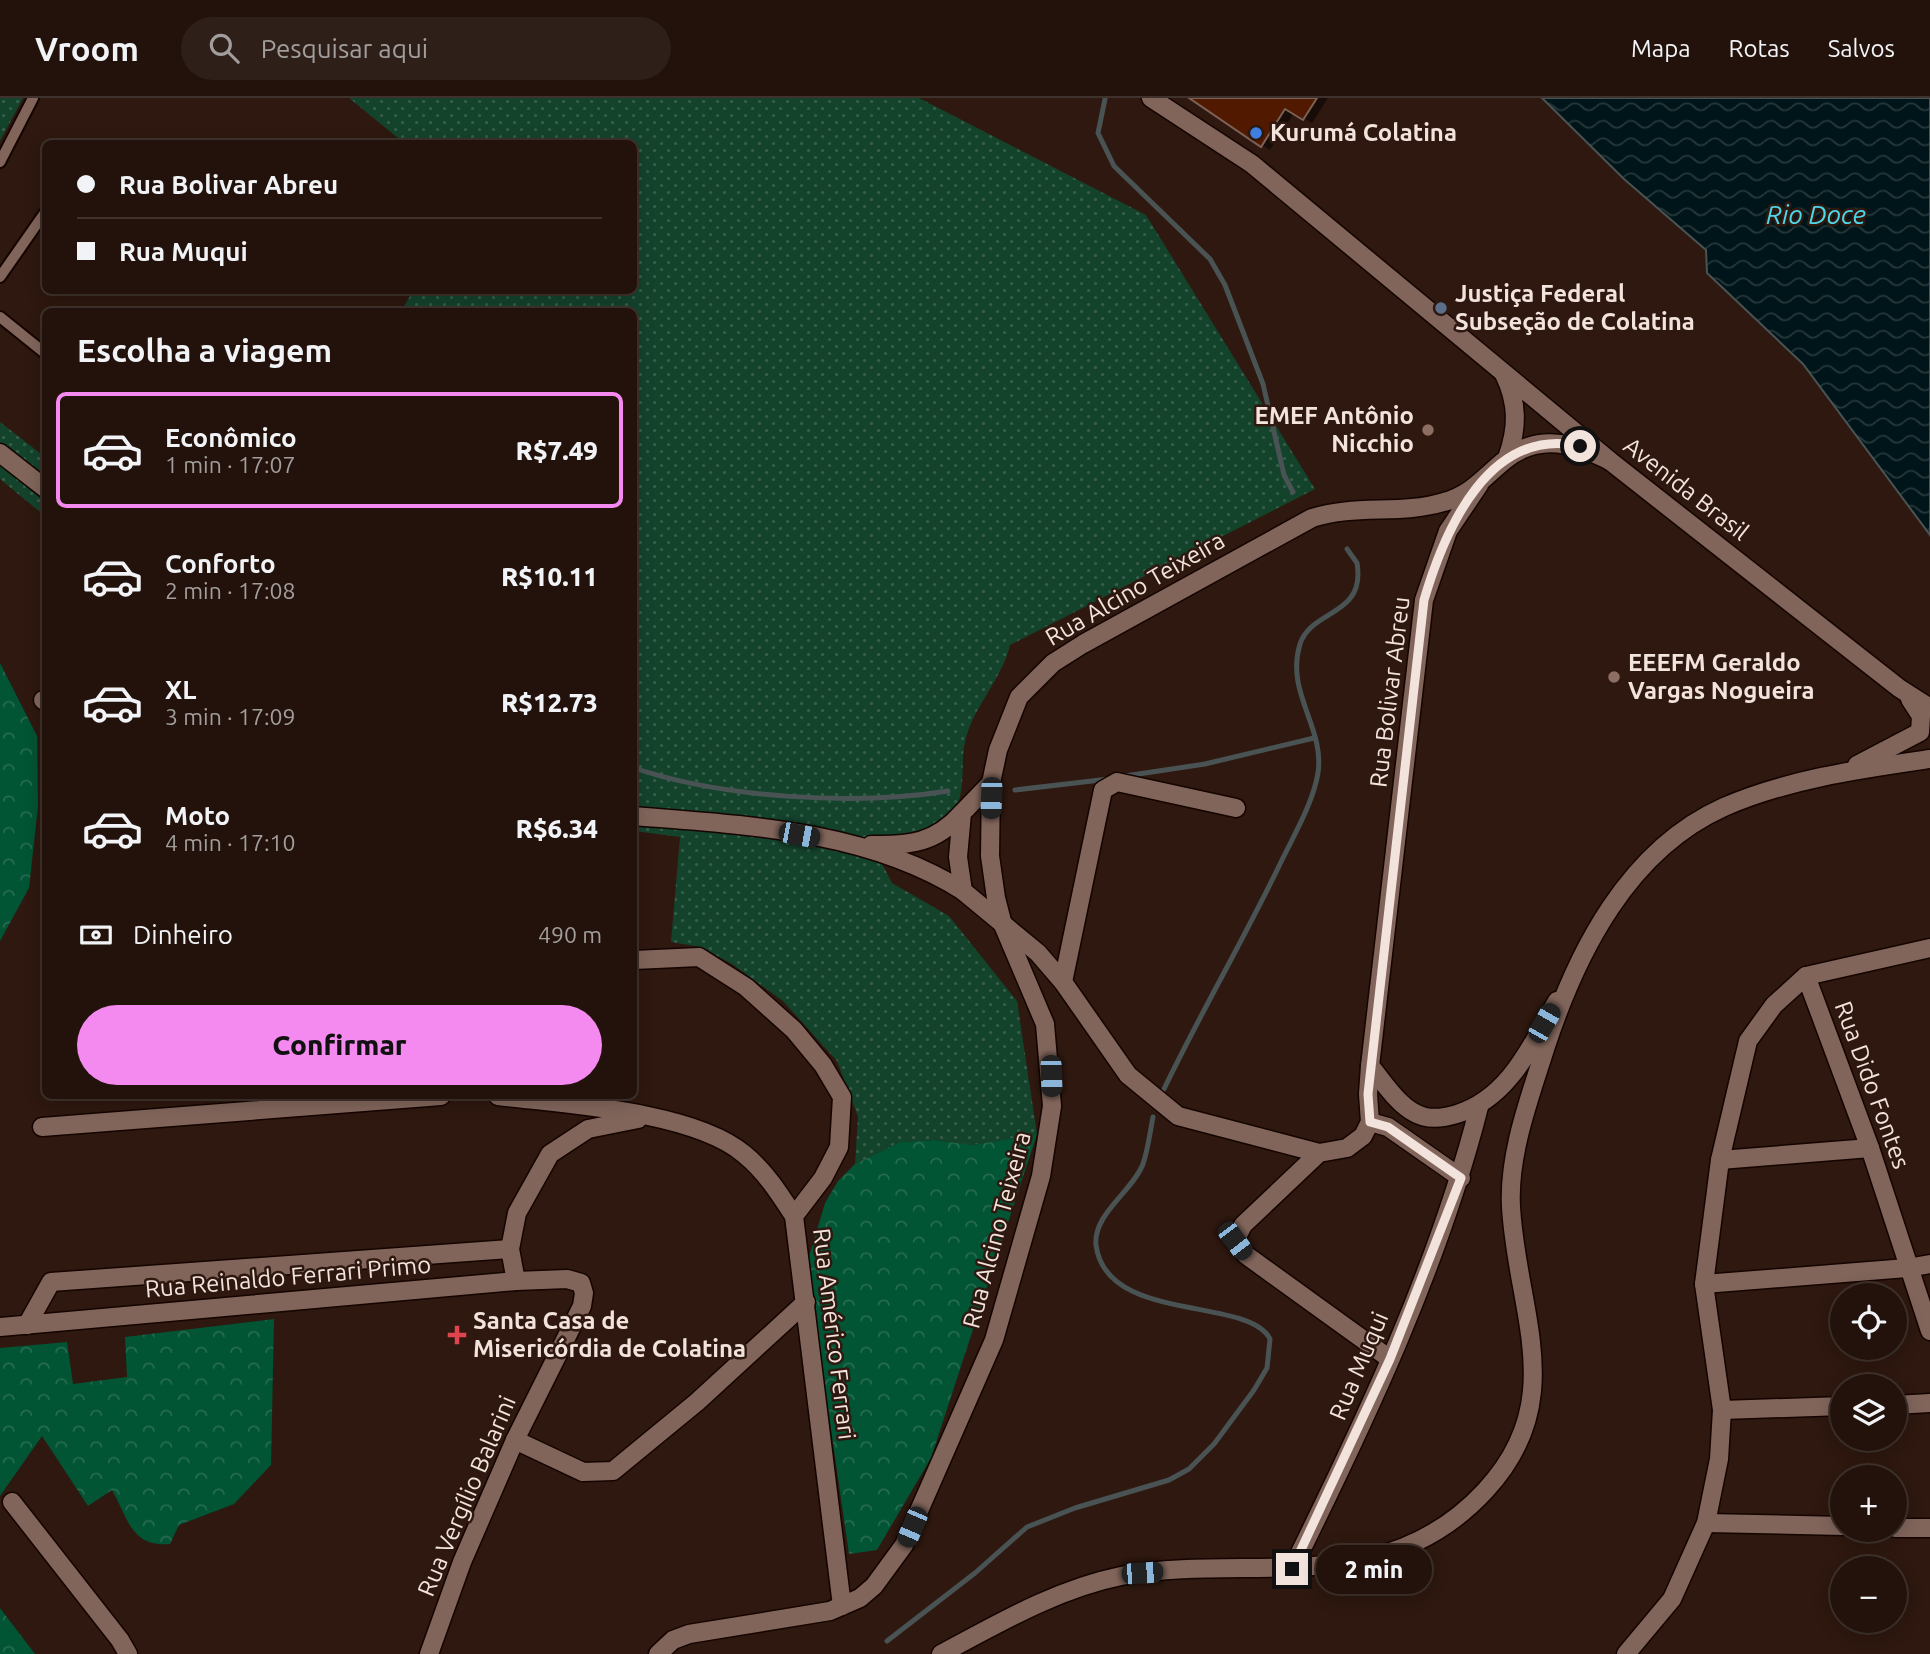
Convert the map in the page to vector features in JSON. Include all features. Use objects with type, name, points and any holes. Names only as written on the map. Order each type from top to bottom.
[{"type":"street","name":"Avenida Brasil","points":[[1151,98],[1252,164],[1611,461],[1899,688],[1930,708]]},
{"type":"street","points":[[1503,371],[1511,388],[1516,423],[1507,458]]},
{"type":"street","name":"Rua Bolivar Abreu","points":[[1379,1124],[1368,1094],[1370,1066],[1424,600],[1437,555],[1448,531],[1479,485],[1507,458],[1539,445],[1556,442],[1580,446],[1611,461]]},
{"type":"street","points":[[0,453],[42,486]]},
{"type":"street","name":"Rua Alcino Teixeira","points":[[667,1651],[689,1634],[813,1615],[860,1598],[874,1586],[904,1545],[994,1340],[1041,1176],[1052,1106],[1045,1024],[1003,925],[990,856],[991,783],[1001,740],[1019,697],[1053,663],[1083,644],[1312,518],[1353,508],[1442,503],[1479,485]]},
{"type":"street","points":[[1845,772],[1920,732],[1921,716],[1915,702],[1899,688]]},
{"type":"street","points":[[1370,1066],[1415,1113],[1432,1118],[1448,1117],[1479,1107],[1501,1088],[1521,1064],[1606,915],[1632,878],[1671,839],[1723,807],[1760,794],[1845,772],[1930,759]]},
{"type":"street","points":[[1063,982],[1103,790],[1117,782],[1236,808]]},
{"type":"street","points":[[847,844],[919,842],[947,831],[991,783]]},
{"type":"street","points":[[962,813],[958,857],[963,891]]},
{"type":"street","points":[[637,816],[751,826],[847,844],[924,867],[963,891],[1038,953],[1063,982],[1128,1075],[1178,1115],[1319,1153],[1347,1148],[1379,1124],[1415,1113]]},
{"type":"street","points":[[1626,1654],[1672,1599],[1706,1523],[1719,1459],[1722,1410],[1704,1284],[1720,1160],[1748,1041],[1774,1005],[1807,976],[1930,948]]},
{"type":"street","name":"Rua Américo Ferrari","points":[[637,960],[699,957],[746,987],[794,1030],[823,1065],[842,1097],[839,1147],[823,1178],[794,1216],[842,1606]]},
{"type":"street","points":[[942,1654],[1057,1595],[1090,1583],[1142,1573],[1292,1569],[1364,1560],[1427,1536],[1479,1498],[1502,1472],[1521,1440],[1530,1416],[1533,1366],[1513,1229],[1512,1180],[1539,1066],[1579,961]]},
{"type":"street","name":"Rua Dido Fontes","points":[[1807,976],[1870,1148],[1907,1269],[1930,1331]]},
{"type":"street","points":[[42,1126],[401,1099]]},
{"type":"street","points":[[519,1099],[648,1117],[697,1129],[742,1152],[769,1177],[794,1216]]},
{"type":"street","name":"Rua Muqui","points":[[1292,1569],[1390,1359],[1461,1178],[1479,1107]]},
{"type":"street","points":[[516,1281],[510,1249],[517,1213],[550,1154],[588,1129],[648,1117]]},
{"type":"street","points":[[1379,1124],[1461,1178]]},
{"type":"street","points":[[1720,1160],[1870,1148]]},
{"type":"street","points":[[1319,1153],[1243,1225],[1235,1241],[1246,1255],[1390,1359]]},
{"type":"street","points":[[27,1325],[51,1282],[510,1249]]},
{"type":"street","points":[[1704,1284],[1907,1269],[1930,1264]]},
{"type":"street","name":"Rua Reinaldo Ferrari Primo","points":[[0,1327],[516,1281],[567,1279],[581,1283]]},
{"type":"street","name":"Rua Vergílio Balarini","points":[[429,1654],[462,1562],[515,1440],[582,1306],[584,1293],[581,1283]]},
{"type":"street","points":[[515,1440],[583,1472],[613,1471],[696,1402],[806,1302]]},
{"type":"street","points":[[1907,1405],[1930,1404]]},
{"type":"street","points":[[1722,1410],[1830,1406]]},
{"type":"street","points":[[12,1502],[128,1654]]},
{"type":"street","points":[[1706,1523],[1830,1526]]},
{"type":"street","points":[[1907,1528],[1930,1528]]},
{"type":"lane","points":[[0,162],[33,98]]},
{"type":"lane","points":[[0,277],[42,217]]},
{"type":"lane","points":[[0,317],[42,351]]},
{"type":"green space","points":[[0,98],[23,98],[0,141]]},
{"type":"green space","points":[[349,98],[919,98],[1146,215],[1315,489],[1010,645],[1001,670],[969,729],[964,750],[962,788],[953,811],[918,837],[879,858],[892,883],[949,916],[1017,1001],[1037,1134],[973,1145],[934,1140],[900,1142],[855,1164],[858,1117],[837,1061],[783,1001],[732,964],[701,947],[671,942],[680,837],[637,831],[637,308],[403,308],[411,294],[637,294],[637,140],[400,140]]},
{"type":"green space","points":[[0,422],[42,455],[42,514],[0,479]]},
{"type":"green space","points":[[0,663],[37,736],[38,806],[29,888],[0,941]]},
{"type":"green space","points":[[1037,1134],[931,1458],[877,1550],[849,1554],[807,1263],[825,1203],[838,1181],[855,1164],[900,1142],[934,1140],[973,1145]]},
{"type":"green space","points":[[274,1319],[271,1465],[234,1504],[179,1525],[170,1544],[147,1541],[133,1529],[112,1490],[88,1506],[42,1436],[0,1496],[0,1348],[67,1342],[73,1384],[127,1377],[125,1337]]},
{"type":"green space","points":[[0,1608],[35,1654],[0,1654]]},
{"type":"water","name":"Rio Doce","points":[[1542,98],[1930,98],[1930,535],[1803,364],[1707,273],[1706,250],[1624,179]]},
{"type":"building","name":"Kurumá Colatina","points":[[1189,98],[1317,98],[1303,120],[1285,109],[1261,147]]},
{"type":"waterway","points":[[1105,99],[1098,133],[1114,166],[1210,259],[1225,285],[1263,384],[1284,475],[1293,492]]},
{"type":"waterway","points":[[1164,1089],[1267,891],[1312,796],[1319,756],[1297,678],[1297,662],[1300,644],[1306,633],[1346,603],[1353,594],[1358,581],[1357,563],[1347,549]]},
{"type":"waterway","points":[[1125,776],[1205,764],[1314,738]]},
{"type":"waterway","points":[[637,769],[708,786],[790,796],[872,798],[948,791]]},
{"type":"waterway","points":[[1015,790],[1109,779]]},
{"type":"waterway","points":[[887,1641],[975,1573],[1027,1527],[1075,1508],[1169,1480],[1189,1469],[1214,1444],[1267,1368],[1270,1339],[1257,1326],[1235,1317],[1150,1298],[1124,1287],[1105,1270],[1096,1245],[1097,1234],[1107,1213],[1131,1184],[1143,1164],[1153,1117]]},
{"type":"place","name":"Kurumá Colatina","points":[[1256,133]]},
{"type":"place","name":"Justiça Federal Subseção de Colatina","points":[[1441,308]]},
{"type":"place","name":"EMEF Antônio Nicchio","points":[[1428,430]]},
{"type":"place","name":"EEEFM Geraldo Vargas Nogueira","points":[[1614,677]]},
{"type":"place","name":"Santa Casa de Misericórdia de Colatina","points":[[457,1335]]},
{"type":"route","points":[[1292,1569],[1390,1359],[1461,1178],[1388,1127],[1370,1122],[1368,1094],[1424,600],[1437,555],[1448,531],[1479,485],[1507,458],[1525,449],[1549,442],[1580,446]]}]
